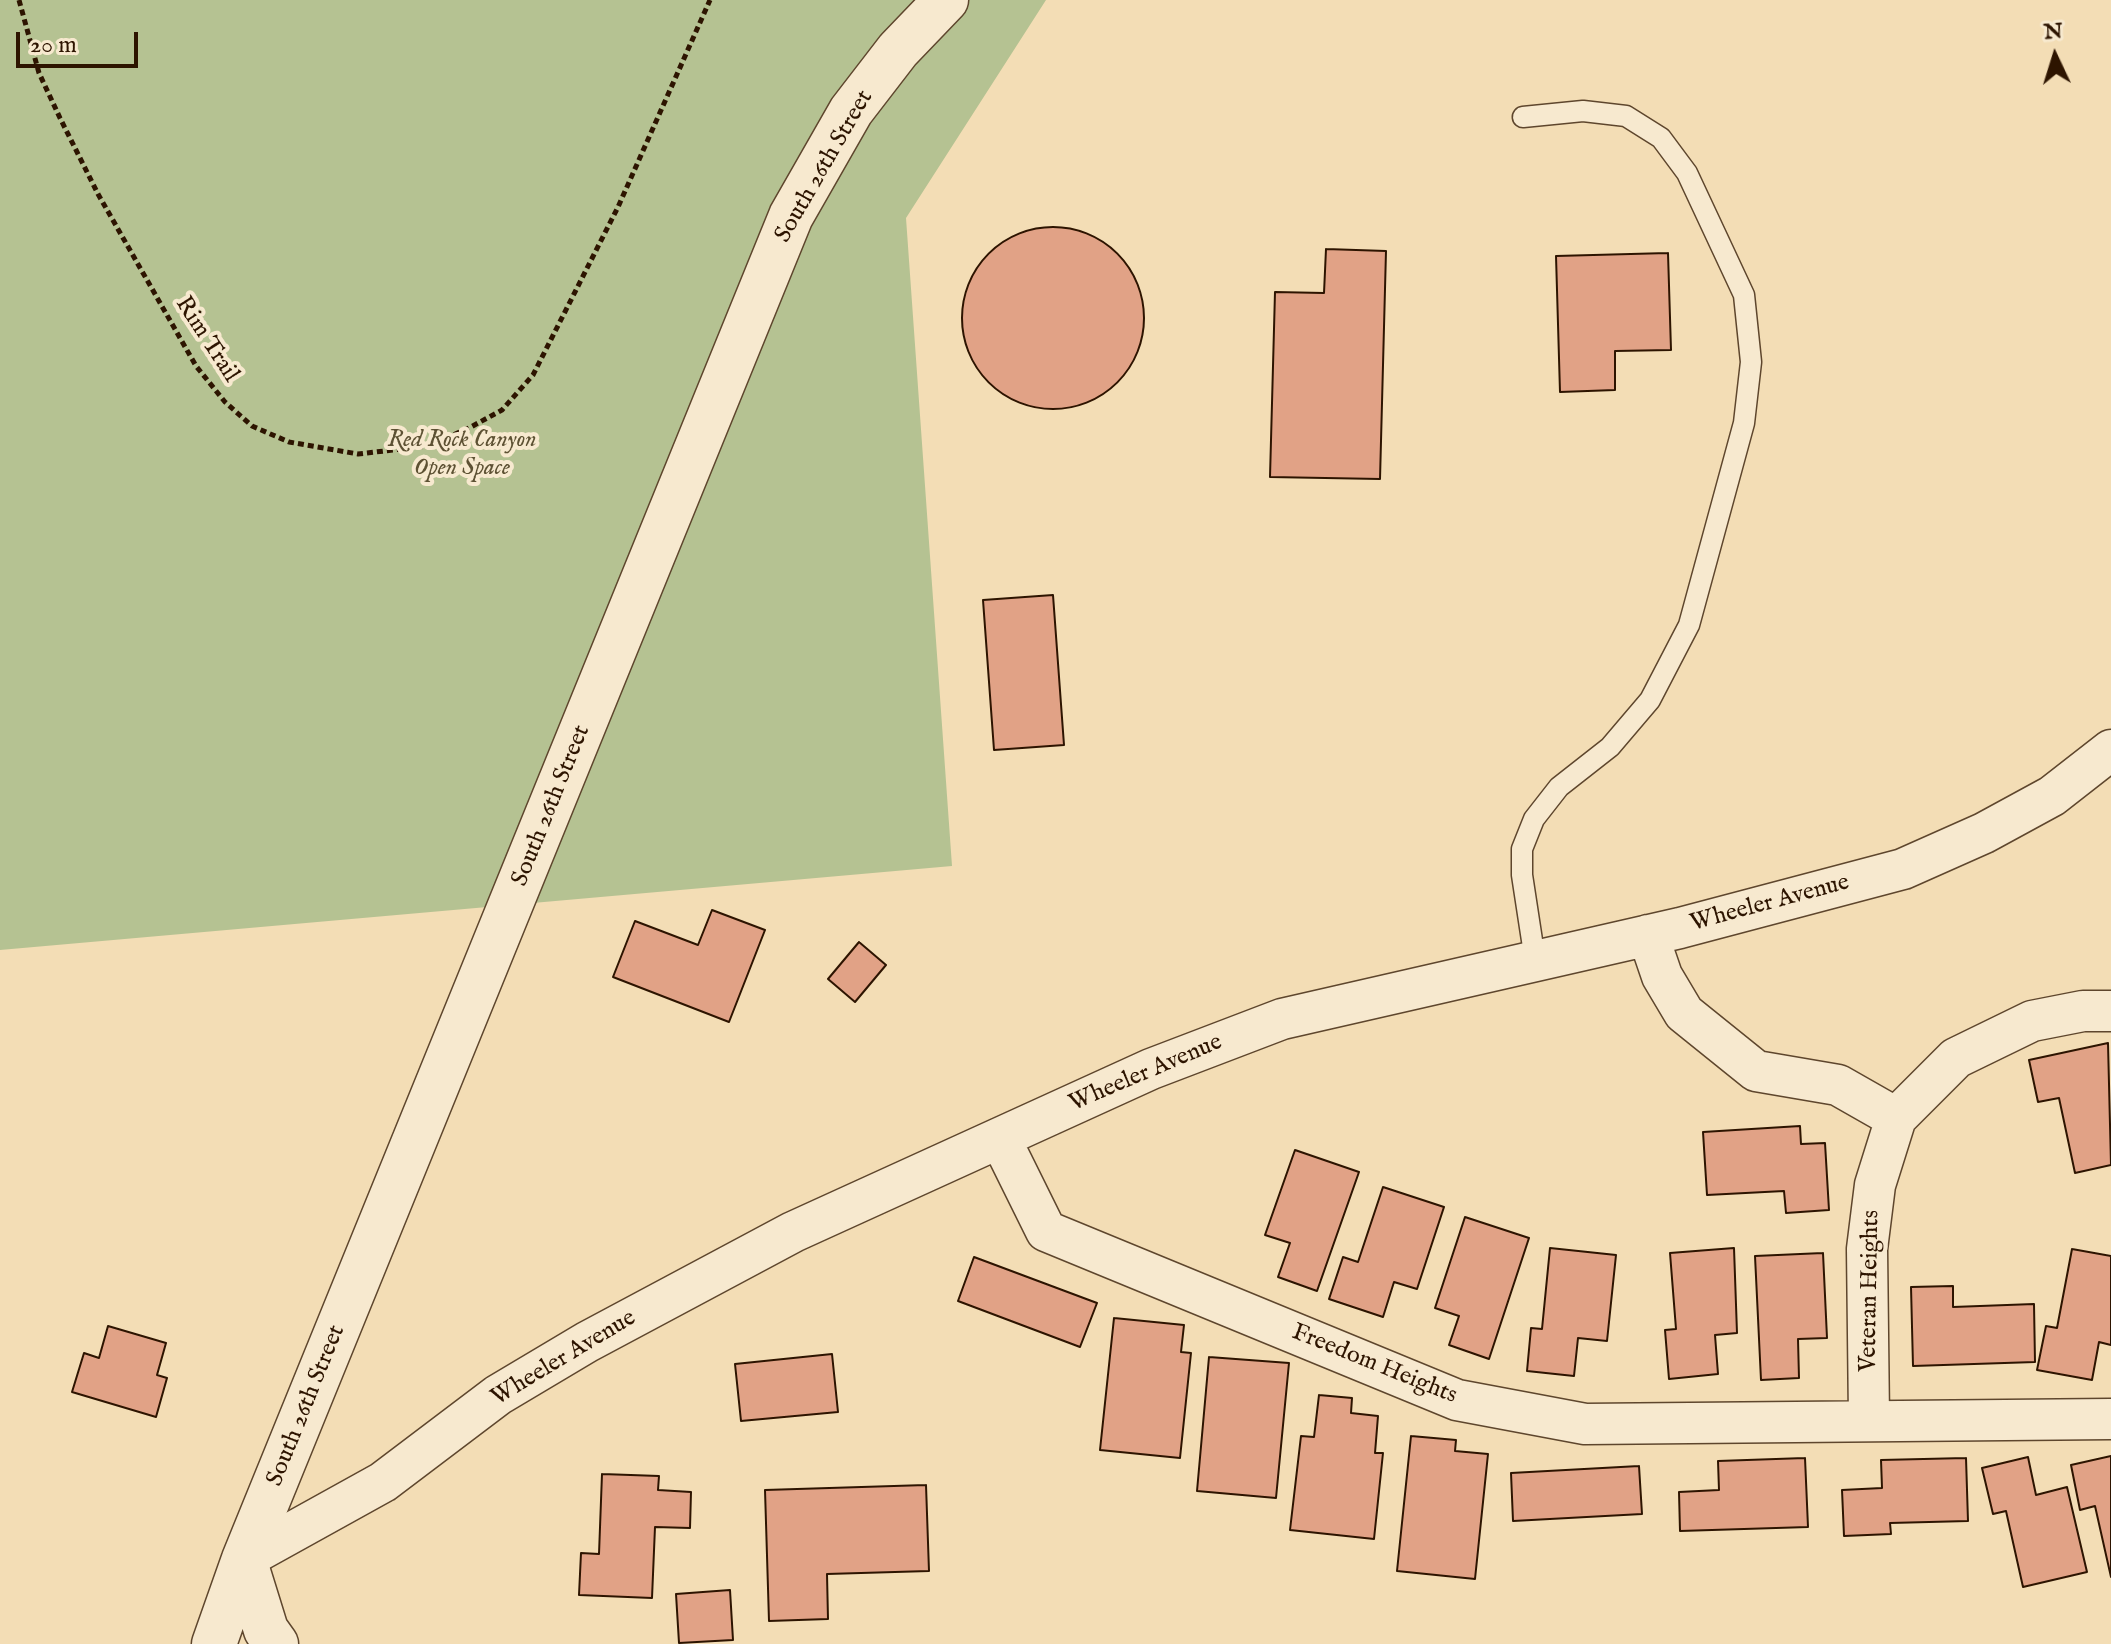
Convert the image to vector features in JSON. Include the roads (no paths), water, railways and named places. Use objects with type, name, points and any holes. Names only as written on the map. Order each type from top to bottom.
[{"type":"street","name":"South 26th Street","points":[[214,1644],[244,1559],[791,216],[851,111],[898,50],[946,0]]},
{"type":"street","name":"Wheeler Avenue","points":[[244,1559],[383,1482],[498,1395],[587,1342],[793,1232],[1151,1069],[1282,1019],[1648,935],[1903,869],[1984,833],[2052,796],[2111,750]]},
{"type":"street","points":[[1648,935],[1662,976],[1684,1013],[1756,1071],[1838,1085],[1896,1118]]},
{"type":"street","name":"Veteran Heights","points":[[1869,1419],[1867,1249],[1875,1185],[1896,1118],[1956,1058],[2032,1021],[2083,1011],[2111,1011]]},
{"type":"street","name":"Freedom Heights","points":[[1000,1138],[1046,1231],[1457,1400],[1585,1424],[2111,1419]]},
{"type":"street","points":[[244,1559],[266,1630],[276,1644]]},
{"type":"lane","points":[[1523,117],[1583,111],[1626,116],[1661,138],[1687,173],[1744,295],[1751,362],[1744,423],[1689,625],[1650,700],[1610,747],[1559,787],[1534,819],[1522,849],[1522,875],[1535,960]]},
{"type":"park label","name":"Red Rock Canyon Open Space","points":[[462,455]]}]
